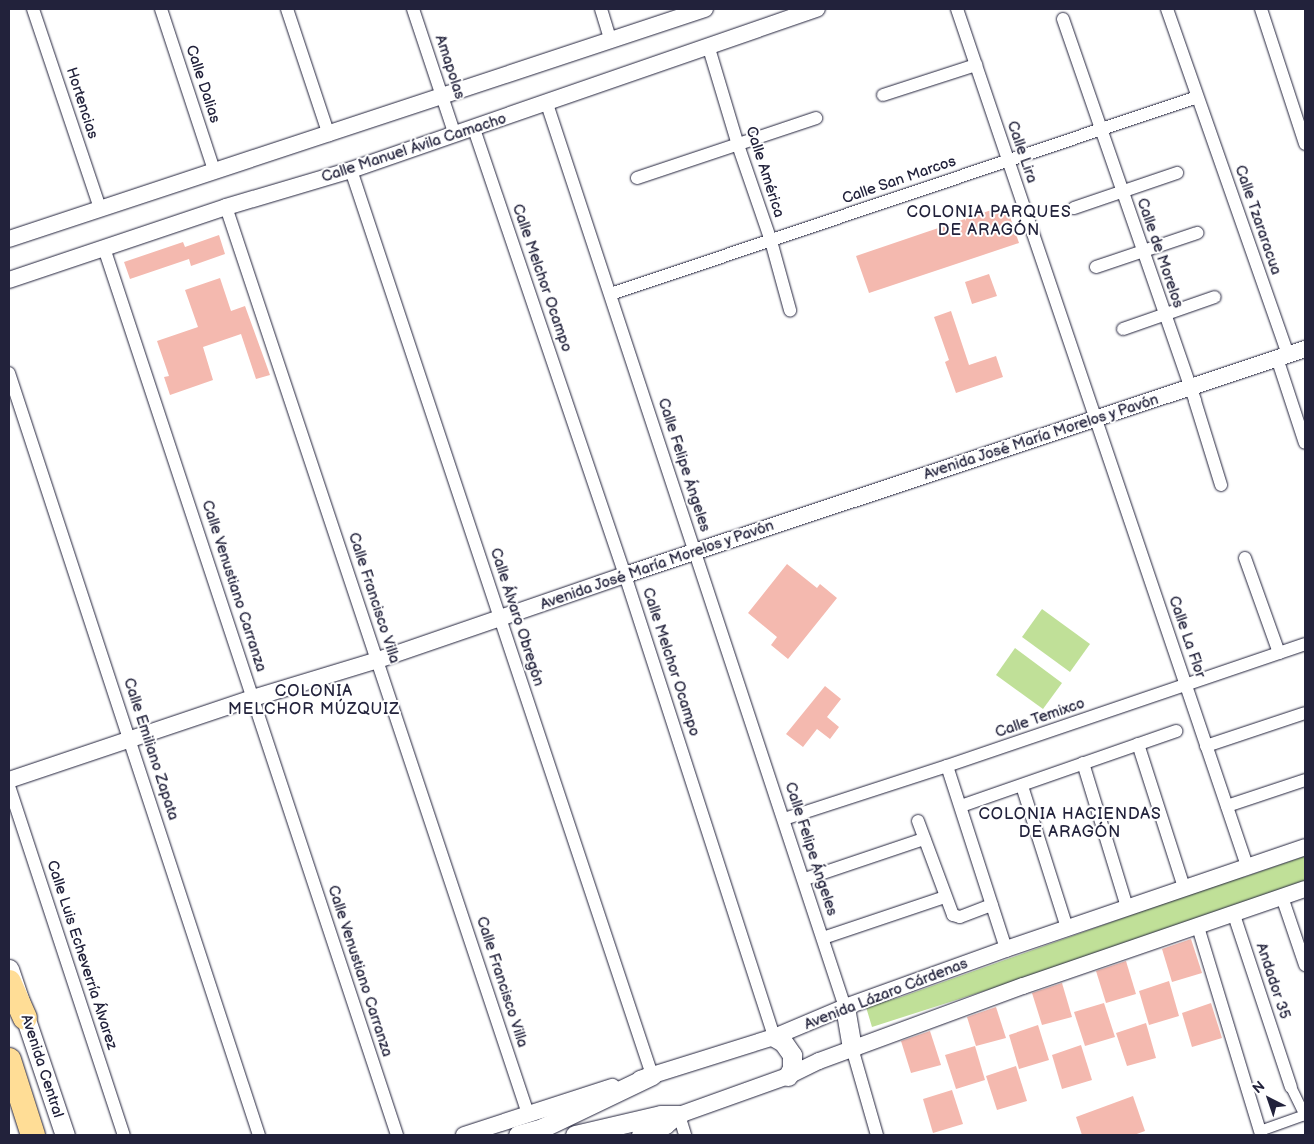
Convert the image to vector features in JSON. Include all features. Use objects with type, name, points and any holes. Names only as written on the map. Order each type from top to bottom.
[{"type":"highway","points":[[9,982],[26,1018]]},
{"type":"highway","name":"Avenida Central","points":[[9,1060],[33,1135]]},
{"type":"main road","name":"Avenida Central","points":[[9,969],[64,1135]]},
{"type":"main road","points":[[845,1007],[852,1048]]},
{"type":"main road","points":[[774,1037],[784,1042],[792,1055],[792,1068],[788,1076]]},
{"type":"main road","points":[[518,1135],[542,1128],[652,1075]]},
{"type":"main road","points":[[575,1135],[661,1115],[680,1115]]},
{"type":"street","name":"Hortencias","points":[[33,9],[100,208]]},
{"type":"street","name":"Calle Dalias","points":[[161,9],[214,170]]},
{"type":"street","points":[[286,9],[329,135]]},
{"type":"street","name":"Amapolas","points":[[413,9],[455,135]]},
{"type":"street","points":[[601,9],[611,41]]},
{"type":"street","points":[[9,239],[214,170],[329,135],[705,9]]},
{"type":"street","name":"Calle Manuel Ávila Camacho","points":[[9,280],[226,207],[351,170],[547,104],[708,45],[817,9]]},
{"type":"street","name":"Calle Lira","points":[[957,9],[1096,419]]},
{"type":"street","name":"Calle Tzararacua","points":[[1167,9],[1282,356],[1305,443]]},
{"type":"street","points":[[1261,9],[1305,144]]},
{"type":"street","name":"Calle de Morelos","points":[[1063,19],[1103,130],[1122,192],[1190,387],[1221,485]]},
{"type":"street","name":"Calle América","points":[[708,45],[738,145],[771,241],[790,310]]},
{"type":"street","points":[[883,96],[976,65]]},
{"type":"street","name":"Calle San Marcos","points":[[611,294],[1197,97]]},
{"type":"street","name":"Calle Felipe Ángeles","points":[[547,104],[805,879],[845,1007]]},
{"type":"street","points":[[637,178],[816,118]]},
{"type":"street","name":"Calle Melchor Ocampo","points":[[474,128],[625,574],[774,1037]]},
{"type":"street","name":"Calle Álvaro Obregón","points":[[351,170],[652,1075]]},
{"type":"street","points":[[1074,208],[1177,173]]},
{"type":"street","name":"Calle Francisco Villa","points":[[226,207],[528,1114]]},
{"type":"street","points":[[1096,267],[1197,233]]},
{"type":"street","name":"Calle Venustiano Carranza","points":[[104,248],[397,1135]]},
{"type":"street","points":[[1123,329],[1215,297]]},
{"type":"street","name":"Avenida José María Morelos y Pavón","points":[[9,780],[253,698],[378,660],[625,574],[1305,348]]},
{"type":"street","name":"Calle Emiliano Zapata","points":[[9,373],[131,740],[259,1135]]},
{"type":"street","name":"Calle La Flor","points":[[1096,419],[1247,866]]},
{"type":"street","points":[[1245,558],[1280,652]]},
{"type":"street","name":"Calle Temixco","points":[[784,819],[1186,686],[1305,644]]},
{"type":"street","points":[[1206,746],[1305,713]]},
{"type":"street","points":[[961,806],[1176,731]]},
{"type":"street","points":[[1138,744],[1184,887]]},
{"type":"street","points":[[1084,763],[1127,907]]},
{"type":"street","points":[[947,766],[1006,949]]},
{"type":"street","points":[[1227,806],[1305,780]]},
{"type":"street","name":"Calle Luis Echeverría Álvarez","points":[[9,786],[124,1135]]},
{"type":"street","points":[[1022,786],[1067,928]]},
{"type":"street","points":[[918,821],[951,913],[957,917],[992,906]]},
{"type":"street","points":[[805,879],[924,839]]},
{"type":"street","name":"Avenida Lázaro Cárdenas","points":[[464,1135],[774,1037],[845,1007],[1006,949],[1305,847]]},
{"type":"street","points":[[640,1135],[666,1126],[680,1115],[788,1076],[852,1048],[1023,986],[1305,890]]},
{"type":"street","points":[[823,938],[945,896]]},
{"type":"street","points":[[1282,897],[1305,965]]},
{"type":"street","name":"Andador 35","points":[[1234,914],[1291,1087]]},
{"type":"street","points":[[1198,928],[1261,1133],[1305,1115],[1291,1087]]},
{"type":"street","points":[[852,1048],[877,1135]]},
{"type":"street","points":[[680,1115],[685,1135]]},
{"type":"green space","points":[[1042,609],[1090,644],[1070,672],[1022,637]]},
{"type":"green space","points":[[1015,648],[1062,683],[1043,709],[996,675]]},
{"type":"green space","points":[[1305,856],[1305,883],[1084,959],[872,1027],[866,1007],[901,997],[1243,875],[1244,877]]},
{"type":"building","points":[[1006,205],[1019,243],[869,293],[856,256]]},
{"type":"building","points":[[219,235],[225,254],[191,266],[189,259],[130,279],[124,262],[183,242],[185,247]]},
{"type":"building","points":[[989,274],[997,296],[972,304],[965,282]]},
{"type":"building","points":[[220,278],[231,311],[245,306],[270,375],[256,379],[241,334],[203,347],[213,380],[170,395],[164,377],[169,376],[157,341],[198,327],[185,290]]},
{"type":"building","points":[[951,311],[969,365],[996,356],[1003,377],[956,393],[945,362],[949,360],[934,317]]},
{"type":"building","points":[[787,564],[817,588],[820,584],[837,598],[788,659],[771,645],[777,637],[748,613]]},
{"type":"building","points":[[825,686],[841,699],[827,717],[839,727],[830,739],[817,729],[803,747],[786,734]]},
{"type":"building","points":[[1191,939],[1202,973],[1172,982],[1162,949]]},
{"type":"building","points":[[1126,961],[1136,994],[1106,1003],[1096,971]]},
{"type":"building","points":[[1169,981],[1179,1016],[1149,1025],[1139,991]]},
{"type":"building","points":[[1062,983],[1072,1017],[1042,1025],[1032,993]]},
{"type":"building","points":[[1104,1003],[1115,1037],[1085,1046],[1074,1012]]},
{"type":"building","points":[[1211,1003],[1222,1038],[1192,1047],[1182,1013]]},
{"type":"building","points":[[996,1007],[1006,1038],[976,1046],[967,1017]]},
{"type":"building","points":[[1146,1023],[1156,1058],[1127,1066],[1116,1033]]},
{"type":"building","points":[[1038,1025],[1049,1060],[1019,1069],[1009,1035]]},
{"type":"building","points":[[930,1031],[941,1065],[911,1073],[901,1041]]},
{"type":"building","points":[[1081,1045],[1092,1080],[1062,1089],[1052,1055]]},
{"type":"building","points":[[975,1046],[985,1080],[956,1089],[945,1055]]},
{"type":"building","points":[[1016,1066],[1027,1101],[997,1110],[986,1076]]},
{"type":"building","points":[[952,1090],[963,1124],[933,1133],[923,1099]]},
{"type":"building","points":[[1133,1096],[1145,1131],[1134,1135],[1082,1135],[1076,1117]]},
{"type":"district","name":"COLONIA PARQUES DE ARAGÓN","points":[[989,222]]},
{"type":"district","name":"COLONIA MELCHOR MÚZQUIZ","points":[[314,701]]},
{"type":"district","name":"COLONIA HACIENDAS DE ARAGÓN","points":[[1070,824]]}]
